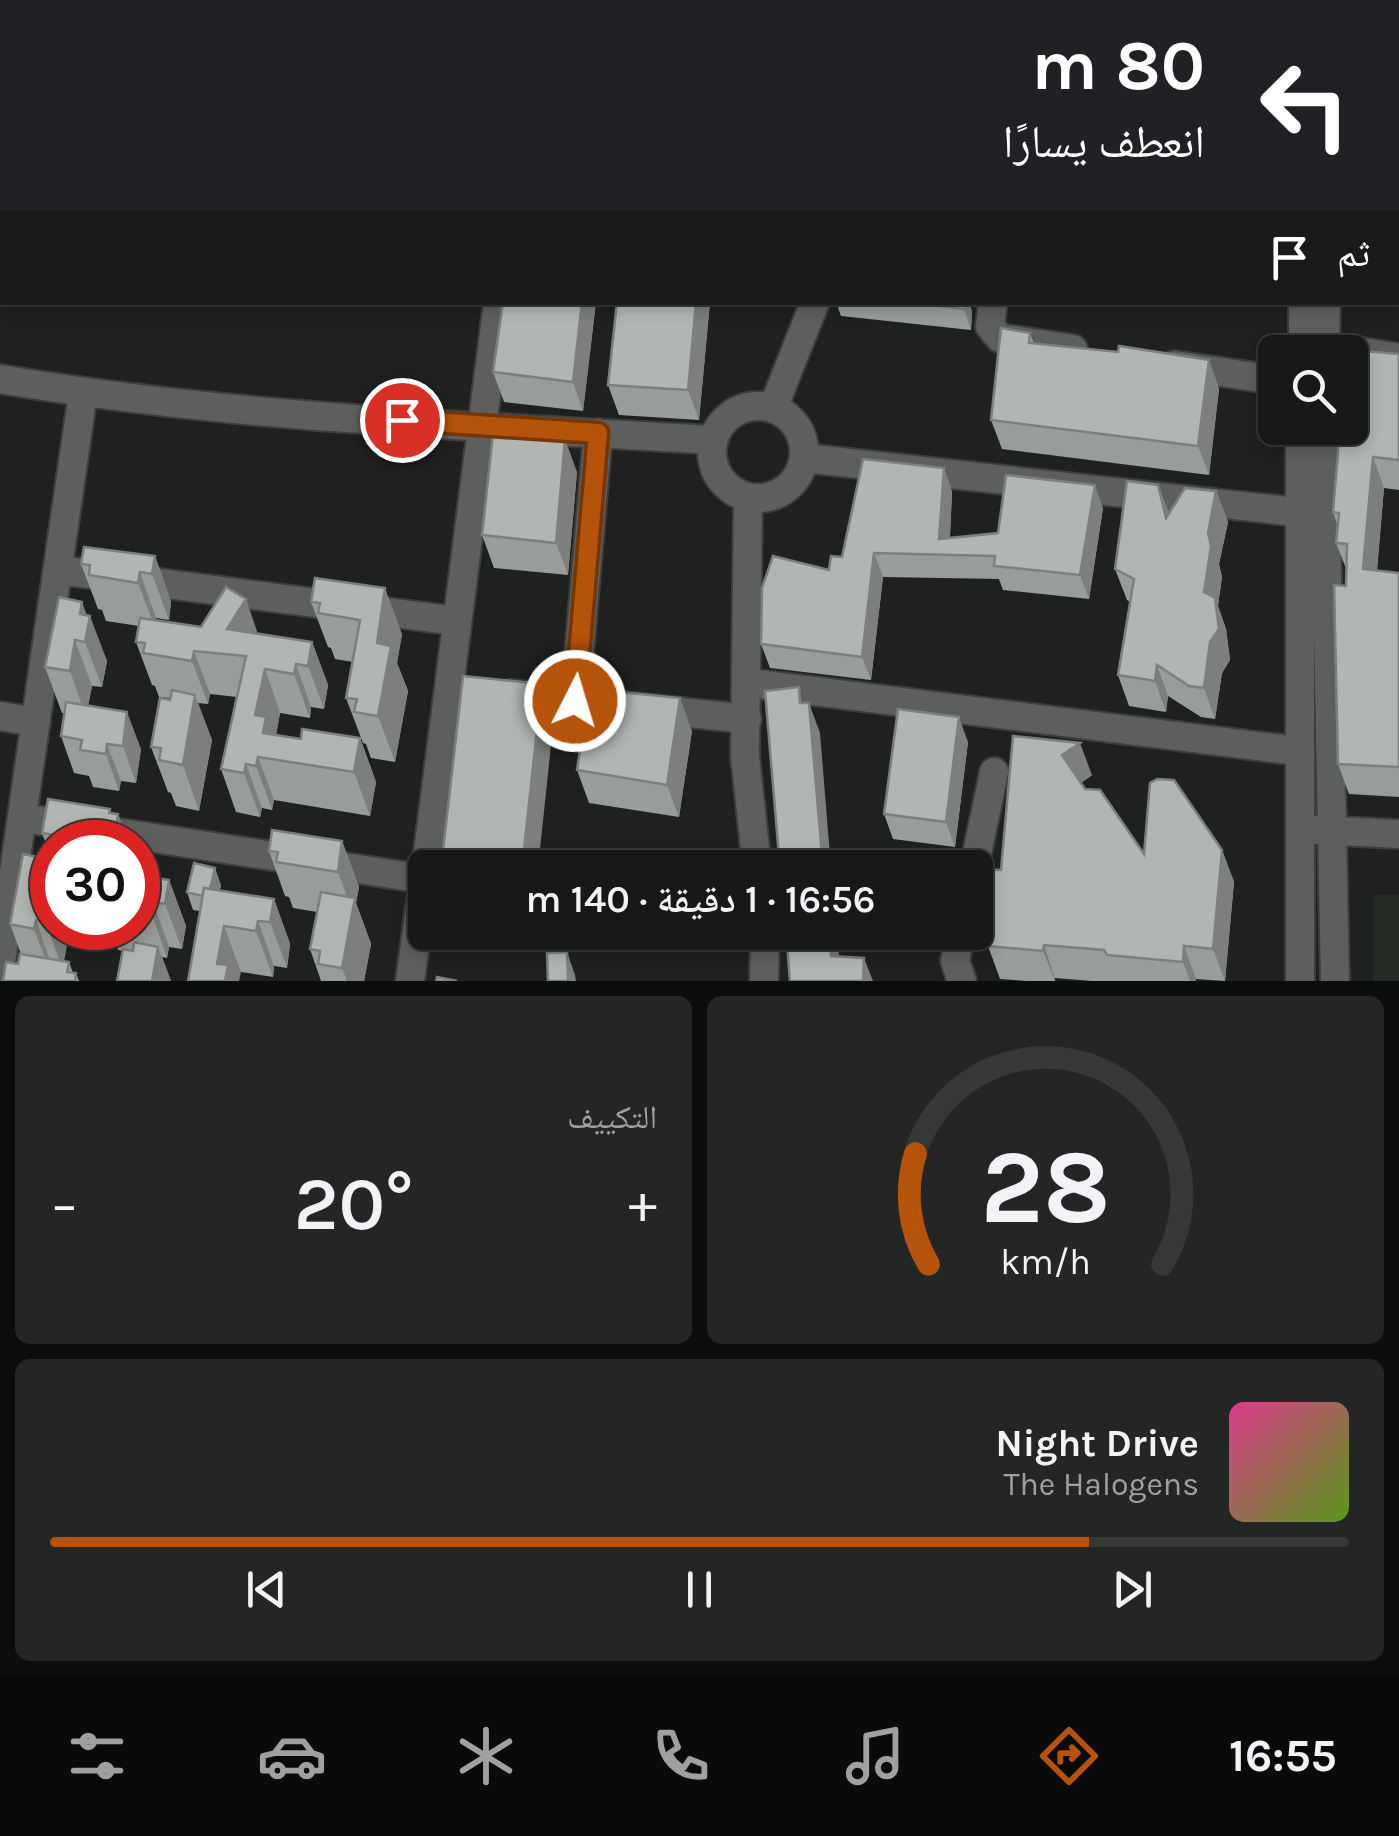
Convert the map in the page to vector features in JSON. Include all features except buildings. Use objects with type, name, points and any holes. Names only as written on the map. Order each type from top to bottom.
[{"type":"street","points":[[428,850],[498,305]]},
{"type":"street","points":[[773,408],[815,305]]},
{"type":"street","points":[[993,305],[990,326],[1000,338],[1098,353]]},
{"type":"street","points":[[1304,305],[1313,335]]},
{"type":"street","points":[[1320,335],[1325,305]]},
{"type":"street","points":[[1368,355],[1399,358]]},
{"type":"street","points":[[1157,362],[1258,377]]},
{"type":"street","points":[[0,379],[84,393],[482,426],[713,440]]},
{"type":"street","points":[[0,969],[84,393]]},
{"type":"street","points":[[773,408],[800,431],[804,458],[800,472],[782,492],[748,497],[720,479],[714,467],[713,440],[719,427],[738,410],[773,408]]},
{"type":"street","points":[[575,701],[598,433]]},
{"type":"street","points":[[1299,445],[1300,981]]},
{"type":"street","points":[[1324,445],[1335,829],[1335,981]]},
{"type":"street","points":[[804,458],[1297,512]]},
{"type":"street","points":[[748,497],[745,756],[755,850]]},
{"type":"street","points":[[58,570],[457,620]]},
{"type":"street","points":[[748,683],[1297,751]]},
{"type":"street","points":[[448,688],[747,719]]},
{"type":"street","points":[[0,716],[36,722]]},
{"type":"street","points":[[978,850],[994,772]]},
{"type":"street","points":[[22,818],[408,871]]},
{"type":"street","points":[[1300,830],[1399,834]]},
{"type":"street","points":[[410,981],[414,950]]},
{"type":"street","points":[[764,981],[765,950]]},
{"type":"street","points":[[957,950],[955,961],[962,981]]},
{"type":"shaded area","points":[[1374,895],[1399,895],[1399,981],[1373,981]]},
{"type":"route","points":[[402,420],[598,433],[575,701]]}]
